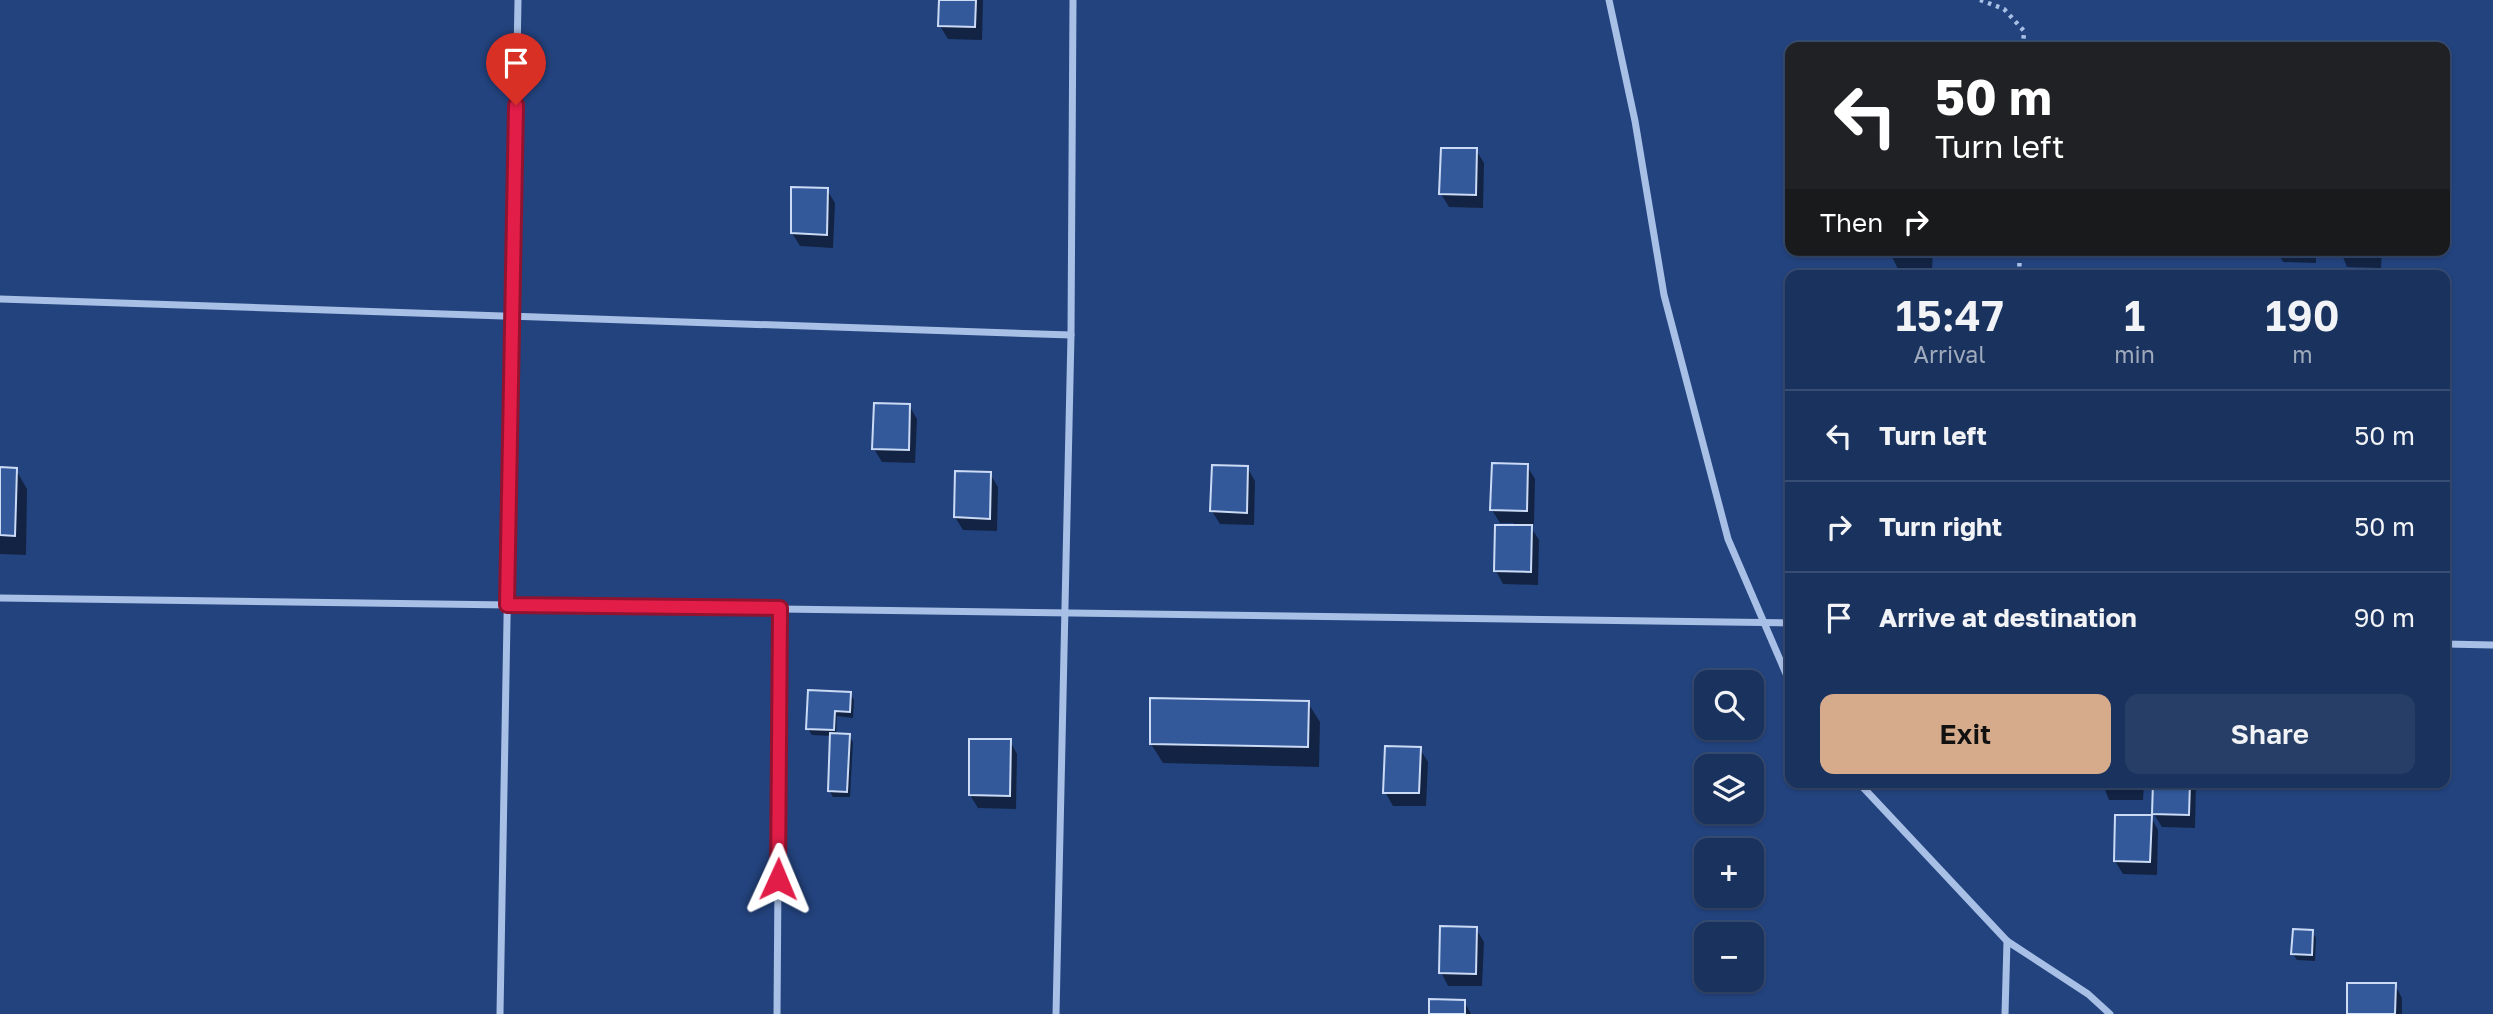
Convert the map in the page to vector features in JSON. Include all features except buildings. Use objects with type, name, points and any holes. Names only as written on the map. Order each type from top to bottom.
[{"type":"street","points":[[500,1014],[518,0]]},
{"type":"street","points":[[1056,1014],[1071,335],[1073,0]]},
{"type":"street","points":[[1609,0],[1635,121],[1664,295],[1728,539],[1785,671]]},
{"type":"street","points":[[0,299],[1071,335]]},
{"type":"street","points":[[0,598],[1785,623]]},
{"type":"street","points":[[777,1014],[780,608]]},
{"type":"street","points":[[2450,643],[2493,645]]},
{"type":"street","points":[[1864,788],[2007,941],[2088,994],[2110,1014]]},
{"type":"street","points":[[2005,1014],[2007,941]]},
{"type":"path","points":[[1980,0],[2004,9],[2024,31],[2023,42]]},
{"type":"route","points":[[516,105],[507,605],[780,608],[778,879]]}]
